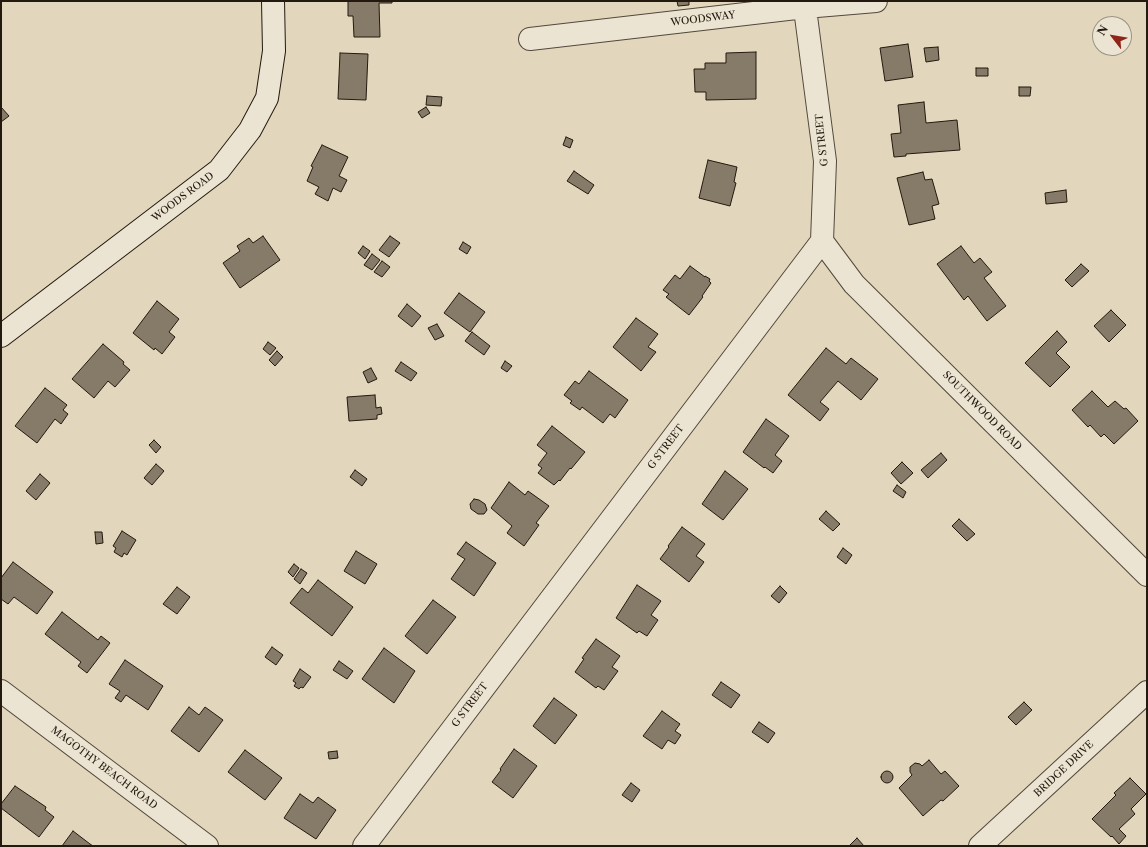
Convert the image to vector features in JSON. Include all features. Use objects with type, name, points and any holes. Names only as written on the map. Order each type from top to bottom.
[{"type":"street","name":"WOODS ROAD","points":[[1,336],[219,170],[250,130],[267,98],[274,51],[273,1]]},
{"type":"street","name":"WOODSWAY","points":[[530,39],[804,4],[876,1]]},
{"type":"street","name":"G STREET","points":[[364,846],[822,241],[825,161],[804,4]]},
{"type":"street","name":"SOUTHWOOD ROAD","points":[[822,241],[854,284],[1147,575]]},
{"type":"street","name":"MAGOTHY BEACH ROAD","points":[[1,691],[207,846]]},
{"type":"street","name":"BRIDGE DRIVE","points":[[980,846],[1147,692]]},
{"type":"building","points":[[348,1],[392,1],[392,3],[379,3],[380,37],[354,37],[353,16],[348,16]]},
{"type":"building","points":[[677,1],[689,1],[689,5],[678,6]]},
{"type":"building","points":[[908,44],[913,77],[885,81],[880,48]]},
{"type":"building","points":[[938,47],[939,60],[926,62],[924,48]]},
{"type":"building","points":[[756,52],[756,99],[706,100],[706,92],[695,92],[694,69],[705,69],[705,63],[726,63],[726,53]]},
{"type":"building","points":[[340,53],[368,54],[366,100],[338,99]]},
{"type":"building","points":[[976,68],[988,68],[988,76],[976,76]]},
{"type":"building","points":[[1019,87],[1031,87],[1030,96],[1019,96]]},
{"type":"building","points":[[427,96],[442,97],[441,106],[426,105]]},
{"type":"building","points":[[924,102],[926,123],[957,120],[960,150],[906,154],[906,156],[894,157],[891,134],[901,133],[898,105]]},
{"type":"building","points":[[1,107],[9,116],[1,122]]},
{"type":"building","points":[[426,107],[430,113],[422,118],[418,112]]},
{"type":"building","points":[[566,137],[573,140],[570,148],[563,145]]},
{"type":"building","points":[[322,145],[348,157],[339,176],[347,180],[341,192],[333,188],[328,201],[315,194],[319,187],[307,181],[313,167],[311,166]]},
{"type":"building","points":[[708,160],[737,167],[734,182],[736,183],[730,206],[699,198]]},
{"type":"building","points":[[574,171],[594,185],[588,194],[567,181]]},
{"type":"building","points":[[923,172],[925,180],[932,179],[939,204],[932,206],[935,219],[909,225],[897,178]]},
{"type":"building","points":[[1066,190],[1067,202],[1046,204],[1045,193]]},
{"type":"building","points":[[263,236],[280,260],[240,288],[223,263],[240,251],[237,246],[249,238],[253,243]]},
{"type":"building","points":[[390,236],[400,243],[389,257],[379,250]]},
{"type":"building","points":[[463,242],[471,247],[467,254],[459,249]]},
{"type":"building","points":[[363,246],[370,251],[365,259],[358,253]]},
{"type":"building","points":[[961,246],[974,263],[980,258],[992,272],[984,278],[1006,306],[987,321],[968,296],[964,300],[937,264]]},
{"type":"building","points":[[372,254],[380,260],[372,270],[364,265]]},
{"type":"building","points":[[382,261],[390,267],[382,277],[374,272]]},
{"type":"building","points":[[1081,264],[1089,271],[1072,287],[1065,280]]},
{"type":"building","points":[[690,266],[710,279],[709,281],[711,283],[702,296],[703,297],[689,315],[666,297],[669,294],[663,290],[675,275],[680,279]]},
{"type":"building","points":[[459,293],[485,312],[470,332],[444,313]]},
{"type":"building","points":[[157,301],[179,319],[169,332],[175,337],[162,354],[155,348],[154,350],[133,333]]},
{"type":"building","points":[[407,304],[421,316],[412,327],[398,316]]},
{"type":"building","points":[[1111,310],[1126,325],[1109,342],[1094,326]]},
{"type":"building","points":[[636,318],[658,334],[648,347],[656,352],[641,371],[613,347]]},
{"type":"building","points":[[437,324],[444,336],[435,340],[428,328]]},
{"type":"building","points":[[1057,331],[1067,342],[1056,353],[1070,367],[1050,387],[1025,363]]},
{"type":"building","points":[[472,332],[490,346],[484,355],[465,341]]},
{"type":"building","points":[[268,342],[276,348],[270,355],[263,349]]},
{"type":"building","points":[[103,344],[124,362],[123,364],[130,370],[115,387],[108,381],[94,398],[72,379]]},
{"type":"building","points":[[826,348],[846,364],[851,358],[878,379],[861,400],[838,381],[820,402],[829,409],[820,421],[788,395]]},
{"type":"building","points":[[277,351],[283,357],[275,366],[269,360]]},
{"type":"building","points":[[505,361],[512,366],[507,372],[501,368]]},
{"type":"building","points":[[401,362],[417,373],[411,381],[395,371]]},
{"type":"building","points":[[371,368],[377,379],[368,383],[363,372]]},
{"type":"building","points":[[589,371],[628,400],[615,418],[610,414],[603,423],[582,407],[580,410],[570,403],[572,401],[564,395],[575,381],[579,384]]},
{"type":"building","points":[[45,388],[67,405],[63,410],[68,414],[61,424],[55,419],[37,443],[15,426]]},
{"type":"building","points":[[1092,391],[1108,407],[1115,401],[1124,409],[1126,408],[1138,421],[1114,444],[1104,434],[1101,437],[1090,425],[1088,427],[1072,410]]},
{"type":"building","points":[[375,395],[376,408],[381,407],[382,414],[377,415],[377,419],[349,421],[347,397]]},
{"type":"building","points":[[766,419],[789,436],[775,455],[782,461],[773,473],[743,452]]},
{"type":"building","points":[[552,426],[585,452],[560,481],[559,480],[554,485],[538,473],[542,468],[538,465],[547,453],[537,445]]},
{"type":"building","points":[[154,440],[161,447],[156,453],[149,445]]},
{"type":"building","points":[[941,453],[947,460],[928,478],[921,470]]},
{"type":"building","points":[[902,462],[913,473],[901,484],[891,473]]},
{"type":"building","points":[[156,464],[164,471],[152,485],[144,478]]},
{"type":"building","points":[[355,470],[367,479],[362,486],[350,477]]},
{"type":"building","points":[[725,471],[748,489],[723,520],[702,504]]},
{"type":"building","points":[[40,474],[50,483],[36,500],[26,491]]},
{"type":"building","points":[[509,482],[525,495],[528,491],[549,506],[536,523],[539,525],[524,546],[507,533],[512,526],[491,508]]},
{"type":"building","points":[[897,485],[906,492],[903,498],[893,491]]},
{"type":"building","points":[[474,499],[485,504],[487,510],[484,514],[478,514],[471,509],[470,504]]},
{"type":"building","points":[[826,511],[840,524],[833,531],[819,519]]},
{"type":"building","points":[[959,519],[975,534],[967,541],[952,526]]},
{"type":"building","points":[[682,527],[705,544],[696,556],[704,562],[689,582],[660,559]]},
{"type":"building","points":[[122,531],[136,540],[127,555],[124,553],[122,557],[114,552],[116,548],[113,546]]},
{"type":"building","points":[[95,532],[102,532],[103,543],[96,544]]},
{"type":"building","points":[[466,542],[496,563],[474,596],[451,579],[465,559],[457,554]]},
{"type":"building","points":[[843,548],[852,555],[846,564],[837,557]]},
{"type":"building","points":[[356,551],[377,564],[365,584],[344,571]]},
{"type":"building","points":[[13,562],[53,592],[37,614],[14,597],[8,604],[1,599],[1,578]]},
{"type":"building","points":[[294,564],[299,568],[293,577],[288,572]]},
{"type":"building","points":[[301,569],[307,573],[300,584],[294,579]]},
{"type":"building","points":[[318,580],[353,607],[332,636],[290,603],[302,588],[308,593]]},
{"type":"building","points":[[637,585],[661,601],[651,615],[658,620],[647,636],[639,631],[637,633],[616,618]]},
{"type":"building","points":[[780,586],[787,593],[779,603],[771,596]]},
{"type":"building","points":[[177,587],[190,597],[177,614],[163,604]]},
{"type":"building","points":[[433,600],[456,617],[427,654],[405,636]]},
{"type":"building","points":[[62,612],[98,640],[101,636],[110,643],[87,673],[78,666],[81,662],[45,634]]},
{"type":"building","points":[[596,639],[620,656],[612,667],[618,671],[604,690],[598,686],[596,688],[575,672],[584,659],[582,658]]},
{"type":"building","points":[[272,647],[283,655],[276,665],[265,657]]},
{"type":"building","points":[[384,648],[415,671],[394,703],[362,679]]},
{"type":"building","points":[[125,660],[163,686],[148,710],[126,695],[121,702],[115,698],[120,691],[109,684]]},
{"type":"building","points":[[339,661],[353,671],[347,679],[333,670]]},
{"type":"building","points":[[300,669],[311,677],[303,688],[301,687],[299,689],[294,686],[296,683],[293,681]]},
{"type":"building","points":[[721,682],[740,695],[731,708],[712,695]]},
{"type":"building","points":[[554,698],[577,715],[555,744],[533,726]]},
{"type":"building","points":[[1024,702],[1032,710],[1016,725],[1008,717]]},
{"type":"building","points":[[189,707],[199,715],[205,707],[223,720],[199,752],[171,731]]},
{"type":"building","points":[[662,711],[680,724],[675,731],[681,735],[675,744],[668,740],[662,749],[643,736]]},
{"type":"building","points":[[759,722],[775,733],[768,743],[752,732]]},
{"type":"building","points":[[514,749],[537,766],[513,798],[492,782]]},
{"type":"building","points":[[245,750],[282,778],[265,800],[228,772]]},
{"type":"building","points":[[337,751],[338,758],[329,759],[328,752]]},
{"type":"building","points":[[929,760],[941,774],[945,771],[959,786],[943,801],[941,800],[923,816],[899,788],[912,775],[910,772],[910,767],[915,763],[922,766]]},
{"type":"building","points":[[885,771],[889,771],[893,777],[889,783],[885,783],[881,779],[881,775]]},
{"type":"building","points":[[1130,778],[1146,794],[1131,809],[1135,814],[1119,829],[1126,836],[1119,844],[1092,819],[1116,795],[1114,793]]},
{"type":"building","points":[[631,783],[640,790],[632,802],[622,795]]},
{"type":"building","points":[[15,786],[46,807],[45,810],[54,817],[39,837],[1,808],[1,804]]},
{"type":"building","points":[[300,794],[313,803],[318,797],[336,810],[316,839],[284,818]]},
{"type":"building","points":[[73,831],[90,844],[93,846],[62,846]]},
{"type":"building","points":[[857,838],[864,846],[849,846]]}]
